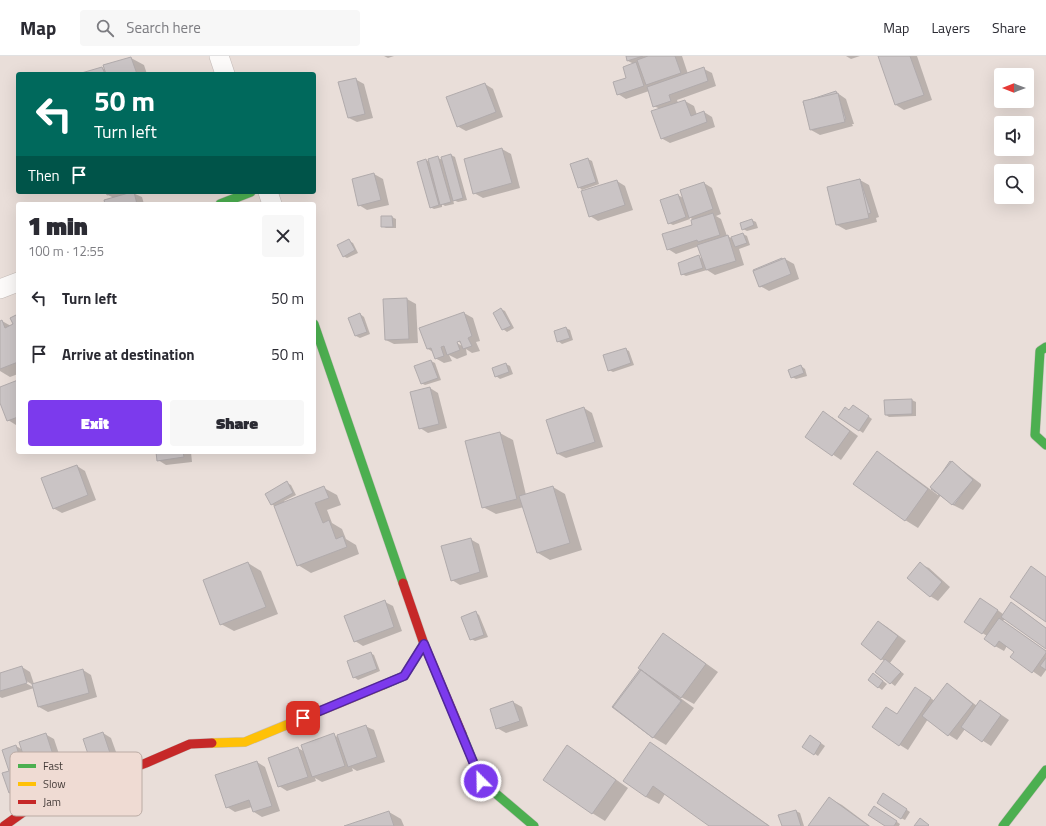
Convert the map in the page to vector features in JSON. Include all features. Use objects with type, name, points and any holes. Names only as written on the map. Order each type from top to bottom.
[{"type":"street","points":[[219,56],[224,72]]},
{"type":"street","points":[[225,202],[246,194]]},
{"type":"street","points":[[0,289],[16,283]]},
{"type":"street","points":[[316,330],[424,644],[481,781],[534,826]]},
{"type":"street","points":[[1046,347],[1040,351],[1035,435],[1046,445]]},
{"type":"street","points":[[142,765],[190,744],[245,742],[404,676],[424,644]]},
{"type":"street","points":[[1003,826],[1046,770]]},
{"type":"street","points":[[4,826],[18,816]]},
{"type":"building","points":[[626,56],[643,56],[627,61]]},
{"type":"building","points":[[648,56],[675,56],[681,73],[646,85],[637,60]]},
{"type":"building","points":[[878,56],[910,56],[924,95],[895,105]]},
{"type":"building","points":[[131,57],[136,72],[105,72],[103,65]]},
{"type":"building","points":[[636,62],[644,86],[617,95],[613,82],[626,78],[623,67]]},
{"type":"building","points":[[102,67],[104,72],[85,72]]},
{"type":"building","points":[[704,67],[708,81],[669,95],[671,101],[653,107],[647,87]]},
{"type":"building","points":[[356,78],[365,114],[348,118],[338,82]]},
{"type":"building","points":[[485,83],[496,112],[457,127],[446,97]]},
{"type":"building","points":[[836,91],[846,119],[813,130],[803,102]]},
{"type":"building","points":[[838,93],[845,122],[810,130],[803,101]]},
{"type":"building","points":[[685,100],[691,116],[704,111],[707,122],[661,139],[651,111]]},
{"type":"building","points":[[502,148],[512,183],[473,194],[464,159]]},
{"type":"building","points":[[451,154],[463,198],[453,201],[441,157]]},
{"type":"building","points":[[438,156],[451,202],[440,205],[428,159]]},
{"type":"building","points":[[588,158],[596,182],[578,188],[570,164]]},
{"type":"building","points":[[426,159],[439,205],[430,208],[417,162]]},
{"type":"building","points":[[374,173],[381,200],[358,206],[352,179]]},
{"type":"building","points":[[860,179],[871,213],[840,224],[828,190]]},
{"type":"building","points":[[860,179],[869,218],[836,225],[827,187]]},
{"type":"building","points":[[617,180],[625,205],[589,217],[581,191]]},
{"type":"building","points":[[704,182],[713,209],[689,218],[680,190]]},
{"type":"building","points":[[125,194],[134,194],[136,202],[104,202],[104,200]]},
{"type":"building","points":[[678,194],[686,217],[668,224],[660,200]]},
{"type":"building","points":[[713,213],[720,235],[698,242],[697,240],[667,250],[662,234],[692,225],[691,220]]},
{"type":"building","points":[[381,216],[392,216],[393,227],[381,227]]},
{"type":"building","points":[[752,219],[754,225],[742,230],[740,223]]},
{"type":"building","points":[[743,233],[747,243],[735,247],[731,237]]},
{"type":"building","points":[[728,235],[736,261],[706,270],[697,245]]},
{"type":"building","points":[[349,239],[355,250],[343,257],[337,245]]},
{"type":"building","points":[[699,255],[703,268],[681,275],[678,263]]},
{"type":"building","points":[[782,258],[789,274],[760,287],[753,270]]},
{"type":"building","points":[[785,258],[791,274],[759,287],[753,271]]},
{"type":"building","points":[[407,298],[409,339],[385,340],[383,299]]},
{"type":"building","points":[[501,308],[511,326],[502,330],[493,313]]},
{"type":"building","points":[[464,312],[472,336],[468,338],[472,346],[463,349],[460,341],[457,342],[460,350],[447,355],[444,346],[441,347],[444,356],[435,359],[431,348],[427,349],[419,328]]},
{"type":"building","points":[[360,313],[367,332],[355,336],[348,318]]},
{"type":"building","points":[[16,315],[16,363],[0,369],[0,321],[2,320],[5,328],[13,324],[10,318]]},
{"type":"building","points":[[566,327],[570,338],[557,342],[554,331]]},
{"type":"building","points":[[626,348],[631,363],[608,371],[603,355]]},
{"type":"building","points":[[431,360],[438,378],[421,384],[414,366]]},
{"type":"building","points":[[506,363],[509,372],[495,377],[492,368]]},
{"type":"building","points":[[801,365],[804,373],[791,378],[788,370]]},
{"type":"building","points":[[16,381],[16,418],[7,421],[0,403],[0,387]]},
{"type":"building","points":[[430,387],[439,424],[419,429],[410,392]]},
{"type":"building","points":[[912,399],[912,414],[885,415],[884,400]]},
{"type":"building","points":[[853,405],[869,416],[859,431],[838,417],[845,407],[849,410]]},
{"type":"building","points":[[584,407],[595,442],[557,454],[546,420]]},
{"type":"building","points":[[823,411],[850,431],[832,456],[805,437]]},
{"type":"building","points":[[500,432],[517,499],[482,508],[465,441]]},
{"type":"building","points":[[877,451],[928,489],[905,521],[853,484]]},
{"type":"building","points":[[156,454],[183,454],[184,457],[157,461]]},
{"type":"building","points":[[950,461],[973,479],[954,505],[931,489]]},
{"type":"building","points":[[952,461],[973,480],[952,505],[930,487]]},
{"type":"building","points":[[77,465],[88,495],[53,509],[41,478]]},
{"type":"building","points":[[287,481],[293,493],[271,505],[265,494]]},
{"type":"building","points":[[324,486],[329,498],[315,503],[323,523],[329,520],[336,539],[343,536],[347,547],[297,566],[274,506]]},
{"type":"building","points":[[553,486],[570,543],[537,553],[519,496]]},
{"type":"building","points":[[471,538],[480,572],[451,581],[441,546]]},
{"type":"building","points":[[248,562],[266,607],[220,625],[203,580]]},
{"type":"building","points":[[920,562],[942,582],[930,597],[907,578]]},
{"type":"building","points":[[1031,566],[1046,577],[1046,622],[1010,597]]},
{"type":"building","points":[[980,598],[998,610],[982,634],[964,622]]},
{"type":"building","points":[[385,600],[394,627],[354,642],[344,616]]},
{"type":"building","points":[[1011,602],[1046,628],[1046,649],[1001,617]]},
{"type":"building","points":[[476,611],[484,635],[470,640],[461,617]]},
{"type":"building","points":[[999,618],[1046,651],[1032,673],[1010,657],[1014,652],[999,641],[995,647],[984,639]]},
{"type":"building","points":[[878,621],[898,636],[881,660],[861,644]]},
{"type":"building","points":[[663,633],[706,664],[681,698],[638,668]]},
{"type":"building","points":[[371,652],[377,669],[353,678],[347,661]]},
{"type":"building","points":[[1046,658],[1046,670],[1040,666]]},
{"type":"building","points":[[885,659],[901,672],[890,684],[875,672]]},
{"type":"building","points":[[22,666],[27,683],[0,691],[0,673]]},
{"type":"building","points":[[83,669],[89,693],[38,707],[32,684]]},
{"type":"building","points":[[640,669],[682,701],[653,738],[612,707]]},
{"type":"building","points":[[641,670],[681,701],[653,738],[613,707]]},
{"type":"building","points":[[873,673],[883,681],[878,688],[868,680]]},
{"type":"building","points":[[947,683],[973,704],[948,736],[922,716]]},
{"type":"building","points":[[915,687],[931,698],[899,746],[872,727],[886,707],[897,714]]},
{"type":"building","points":[[980,700],[1001,715],[982,742],[961,727]]},
{"type":"building","points":[[513,701],[520,721],[496,729],[490,709]]},
{"type":"building","points":[[366,725],[377,757],[348,767],[337,735]]},
{"type":"building","points":[[103,732],[110,752],[87,752],[83,739]]},
{"type":"building","points":[[46,733],[52,752],[22,752],[19,742]]},
{"type":"building","points":[[334,733],[345,766],[312,777],[301,745]]},
{"type":"building","points":[[810,735],[821,743],[814,755],[802,747]]},
{"type":"building","points":[[650,742],[769,826],[709,826],[653,786],[646,797],[623,781]]},
{"type":"building","points":[[16,745],[18,752],[10,752],[9,793],[2,773],[9,771],[2,750]]},
{"type":"building","points":[[567,745],[616,780],[592,814],[543,780]]},
{"type":"building","points":[[298,747],[308,777],[278,787],[268,758]]},
{"type":"building","points":[[257,761],[272,806],[253,812],[249,800],[226,808],[215,775]]},
{"type":"building","points":[[883,793],[907,809],[901,819],[877,803]]},
{"type":"building","points":[[829,797],[869,826],[808,826]]},
{"type":"building","points":[[874,806],[897,821],[894,826],[885,826],[868,815]]},
{"type":"building","points":[[796,810],[801,826],[782,826],[778,815]]},
{"type":"building","points":[[389,811],[394,826],[344,826]]},
{"type":"building","points":[[920,818],[929,825],[914,826]]},
{"type":"traffic: fast","points":[[225,202],[246,194]]},
{"type":"traffic: fast","points":[[316,330],[403,583]]},
{"type":"traffic: fast","points":[[1046,347],[1040,351],[1035,435],[1046,445]]},
{"type":"traffic: fast","points":[[383,685],[404,676],[424,644]]},
{"type":"traffic: fast","points":[[462,734],[481,781],[534,826]]},
{"type":"traffic: fast","points":[[1003,826],[1046,770]]},
{"type":"traffic: slow","points":[[212,743],[245,742],[383,685]]},
{"type":"traffic: jam","points":[[403,583],[424,644],[462,734]]},
{"type":"traffic: jam","points":[[142,764],[190,744],[212,743]]},
{"type":"traffic: jam","points":[[4,826],[18,816]]},
{"type":"route","points":[[303,718],[404,676],[424,644],[481,781]]}]
